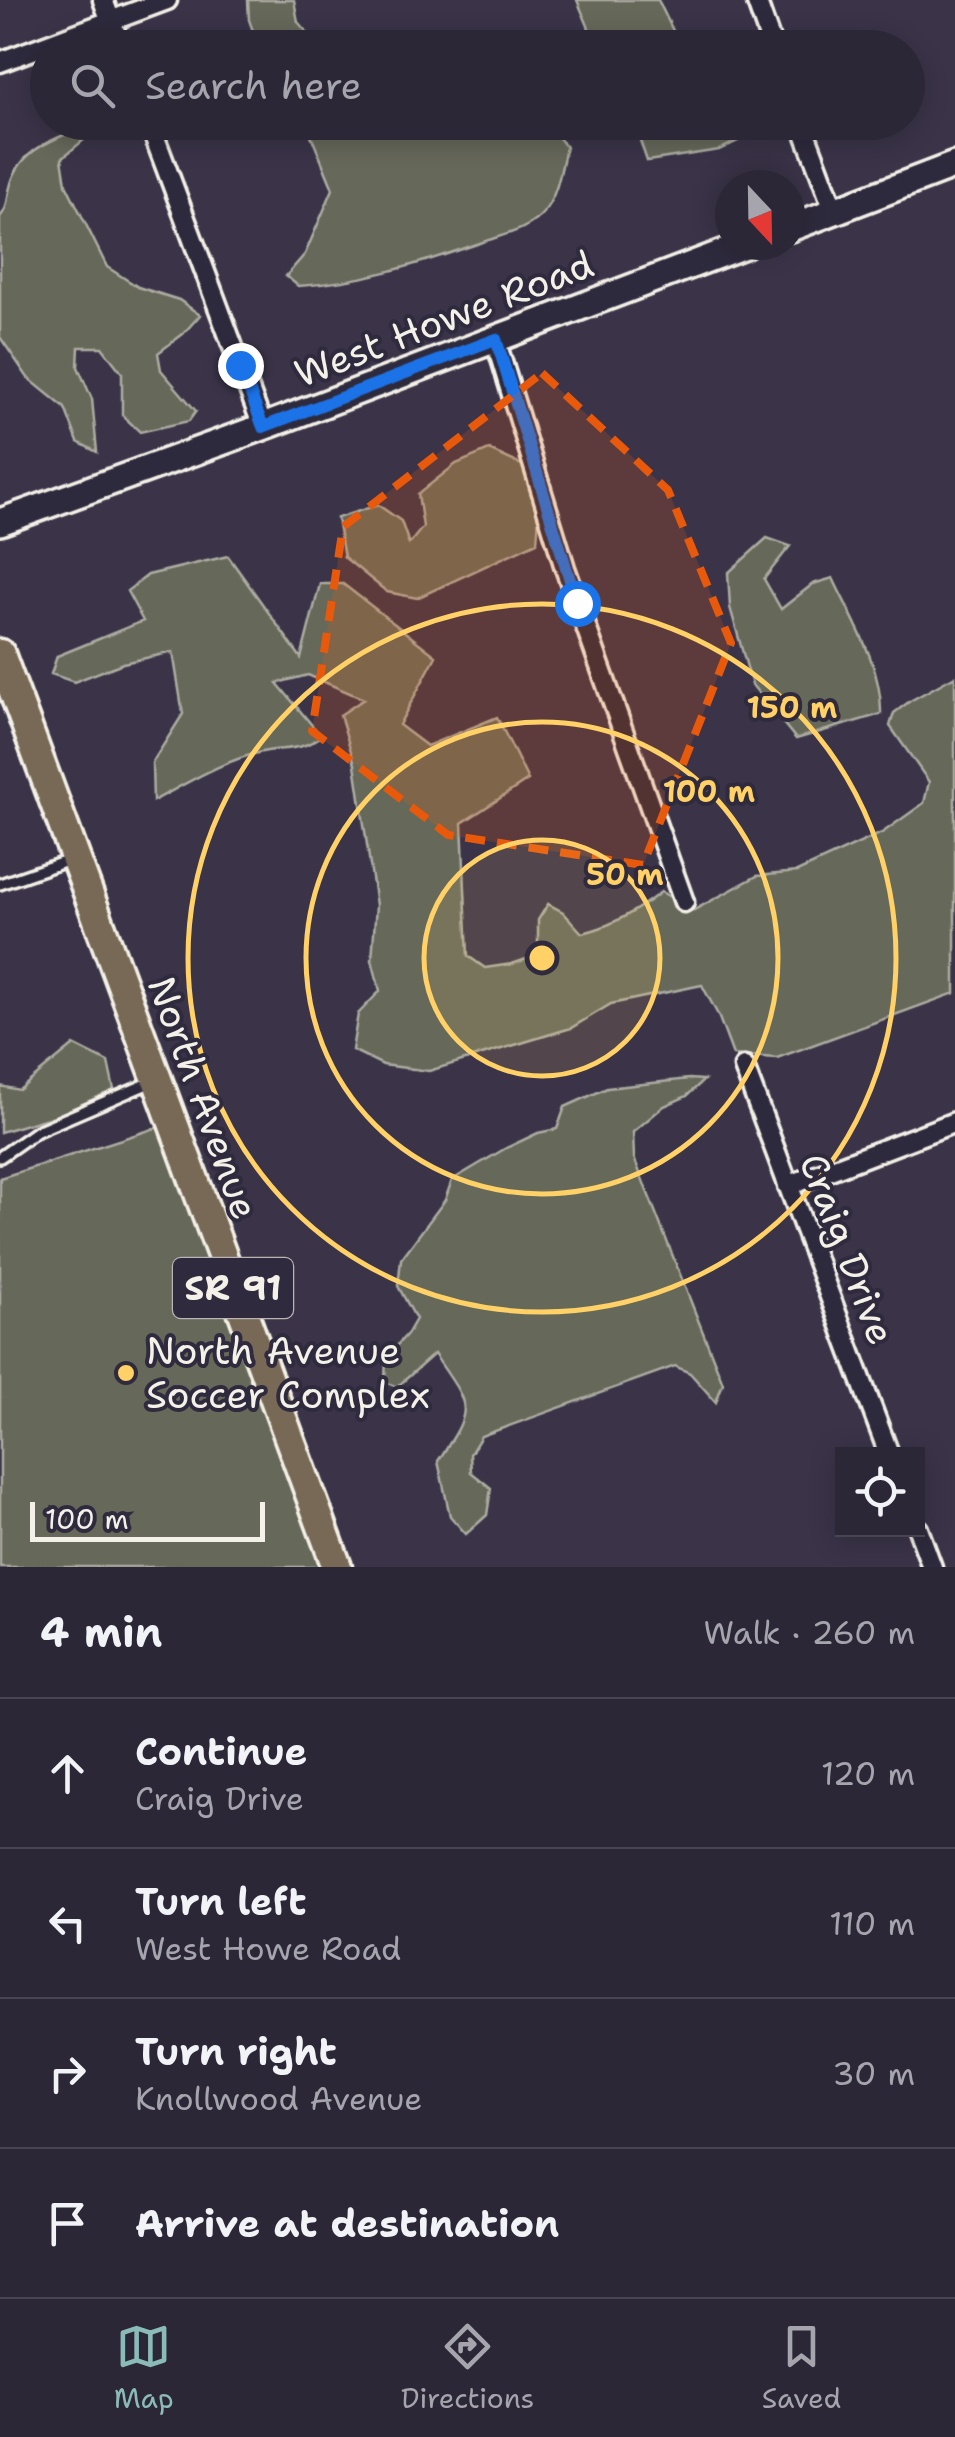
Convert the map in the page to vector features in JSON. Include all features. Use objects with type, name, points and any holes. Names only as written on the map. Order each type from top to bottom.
[{"type":"main road","points":[[805,222],[955,165]]},
{"type":"main road","name":"West Howe Road","points":[[0,522],[715,256]]},
{"type":"main road","name":"North Avenue","points":[[0,654],[336,1567]]},
{"type":"street","points":[[103,0],[114,30]]},
{"type":"street","points":[[84,30],[166,0]]},
{"type":"street","points":[[756,0],[767,30]]},
{"type":"street","points":[[0,62],[30,51]]},
{"type":"street","points":[[156,140],[263,427]]},
{"type":"street","points":[[808,140],[834,210]]},
{"type":"street","points":[[496,339],[571,586],[684,902]]},
{"type":"street","name":"Craig Drive","points":[[744,1067],[887,1447]]},
{"type":"street","points":[[788,1186],[955,1122]]},
{"type":"street","points":[[921,1537],[932,1567]]},
{"type":"lane","points":[[0,884],[75,858]]},
{"type":"lane","points":[[0,1157],[37,1131],[156,1080]]},
{"type":"highlighted area","points":[[542,373],[668,490],[731,643],[643,865],[448,835],[312,731],[343,527]]},
{"type":"green space","points":[[248,0],[294,0],[298,22],[305,30],[253,30]]},
{"type":"green space","points":[[577,0],[658,0],[673,30],[590,30]]},
{"type":"green space","points":[[52,140],[84,140],[62,158],[66,184],[107,267],[138,287],[179,300],[200,315],[158,353],[161,370],[196,411],[189,421],[140,432],[122,415],[122,373],[102,347],[79,347],[78,367],[92,399],[97,452],[78,442],[65,408],[28,378],[0,337],[0,217],[19,165]]},
{"type":"green space","points":[[313,140],[561,140],[566,147],[548,206],[522,228],[391,271],[298,286],[286,276],[305,254],[333,189]]},
{"type":"green space","points":[[640,140],[740,140],[719,150],[647,161]]},
{"type":"green space","points":[[489,450],[522,465],[540,504],[537,542],[417,598],[387,592],[344,557],[337,518],[378,505],[401,521],[409,544],[423,527],[418,494],[456,464]]},
{"type":"green space","points":[[767,538],[790,546],[764,579],[781,609],[813,584],[833,578],[872,661],[881,714],[796,739],[752,685],[730,607],[728,573]]},
{"type":"green space","points":[[228,556],[301,658],[320,584],[343,584],[436,656],[399,725],[427,746],[497,717],[528,780],[462,823],[468,956],[485,968],[538,955],[538,920],[548,904],[563,912],[582,933],[624,917],[661,892],[694,910],[757,876],[797,872],[882,833],[924,803],[929,782],[890,726],[894,713],[955,676],[955,993],[777,1058],[733,1055],[702,985],[611,1004],[571,1028],[429,1071],[383,1065],[352,1050],[358,1014],[380,991],[372,960],[376,905],[355,764],[340,715],[364,699],[308,675],[277,683],[321,736],[300,747],[234,761],[153,801],[152,763],[183,714],[173,652],[123,663],[74,682],[51,674],[57,656],[143,621],[127,591],[148,575]]},
{"type":"green space","points":[[74,1045],[108,1062],[114,1090],[58,1115],[0,1132],[0,1086],[19,1090]]},
{"type":"green space","points":[[704,1080],[633,1132],[634,1158],[723,1383],[716,1402],[690,1373],[675,1366],[481,1436],[470,1454],[471,1472],[491,1488],[487,1515],[466,1534],[450,1516],[438,1461],[463,1417],[461,1397],[434,1354],[397,1387],[385,1382],[386,1357],[416,1319],[398,1286],[401,1259],[445,1200],[452,1180],[506,1148],[557,1129],[565,1107],[607,1088]]},
{"type":"green space","name":"North Avenue Soccer Complex","points":[[159,1127],[325,1567],[0,1567],[0,1178]]},
{"type":"place","name":"North Avenue Soccer Complex","points":[[126,1373]]},
{"type":"route","points":[[240,365],[263,427],[496,339],[577,603]]}]
